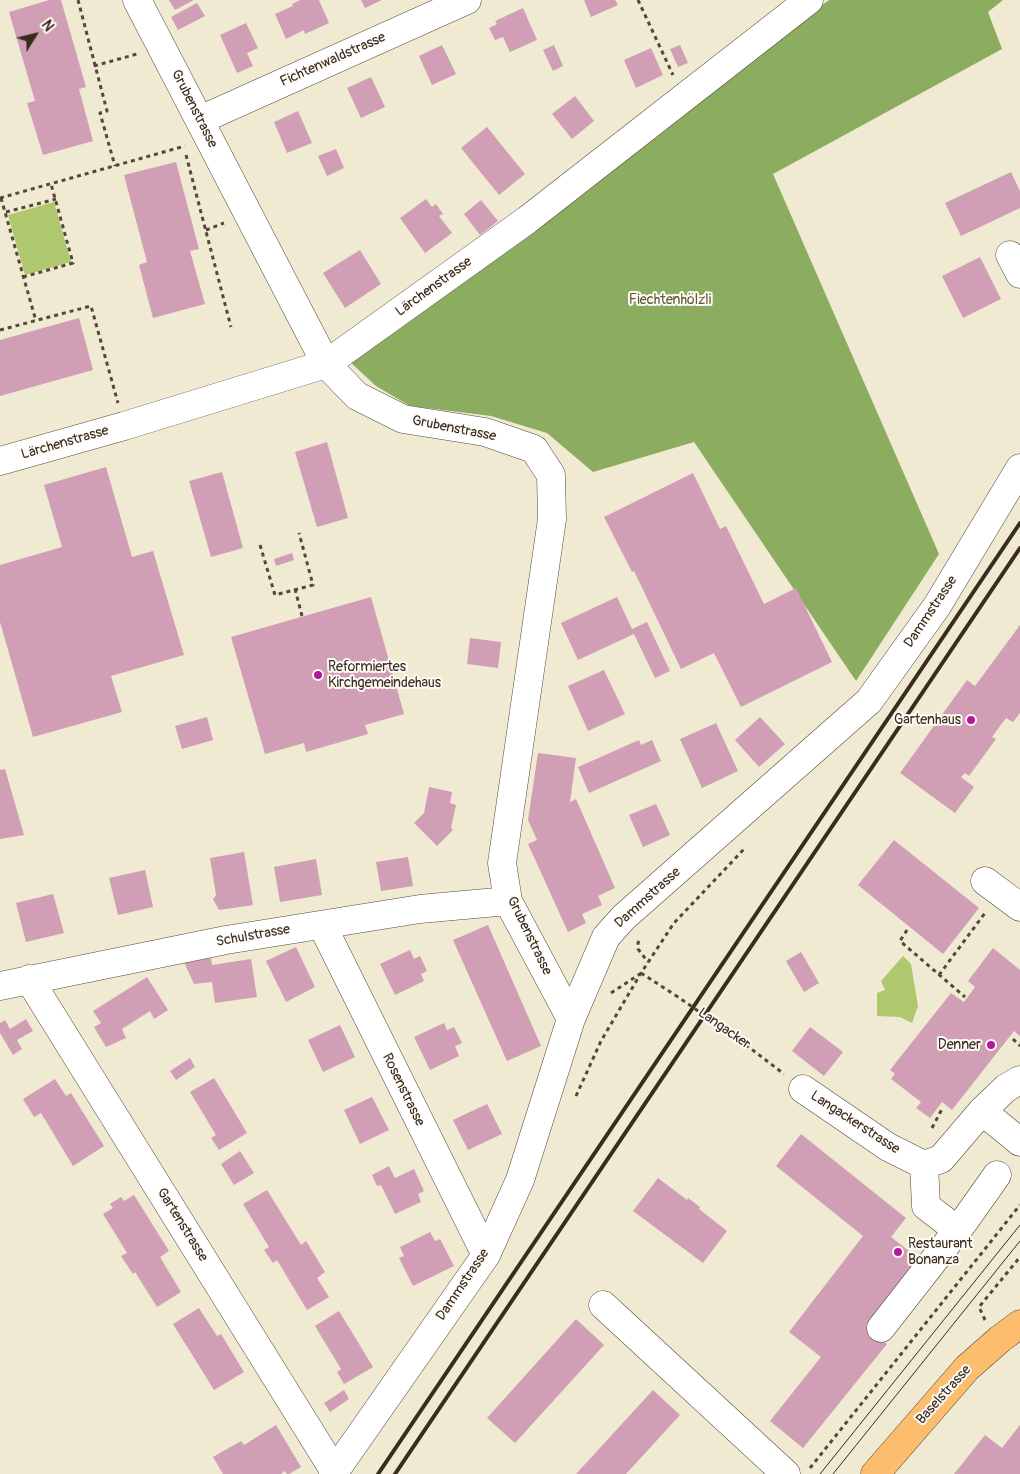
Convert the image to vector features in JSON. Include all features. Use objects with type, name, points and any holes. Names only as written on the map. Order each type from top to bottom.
[{"type":"main road","name":"Baselstrasse","points":[[874,1474],[967,1368],[1020,1324]]},
{"type":"street","name":"Grubenstrasse","points":[[137,0],[326,364],[357,396],[403,419],[485,432],[534,448],[551,475],[552,519],[502,863],[508,901],[571,1019]]},
{"type":"street","name":"Fichtenwaldstrasse","points":[[204,130],[467,0]]},
{"type":"street","name":"Lärchenstrasse","points":[[0,461],[124,426],[326,364],[527,220],[809,0]]},
{"type":"street","name":"Dammstrasse","points":[[334,1473],[486,1255],[520,1180],[571,1019],[606,937],[624,917],[869,701],[937,606],[1020,468]]},
{"type":"street","name":"Schulstrasse","points":[[0,986],[226,940],[420,909],[508,901]]},
{"type":"street","name":"Rosenstrasse","points":[[322,924],[486,1255]]},
{"type":"street","name":"Gartenstrasse","points":[[29,979],[334,1473]]},
{"type":"street","points":[[956,1230],[926,1206],[924,1165],[941,1159],[982,1111],[1006,1088],[1020,1080]]},
{"type":"street","name":"Langackerstrasse","points":[[803,1089],[888,1147],[924,1165]]},
{"type":"street","points":[[982,1111],[1020,1142]]},
{"type":"street","points":[[881,1328],[996,1176]]},
{"type":"street","points":[[602,1305],[786,1474]]},
{"type":"path","points":[[78,0],[107,111],[100,113],[115,166]]},
{"type":"path","points":[[638,0],[684,98]]},
{"type":"path","points":[[94,66],[163,48]]},
{"type":"path","points":[[36,320],[1,198],[184,147],[204,130]]},
{"type":"path","points":[[184,147],[231,327]]},
{"type":"path","points":[[23,277],[73,263],[51,184]]},
{"type":"path","points":[[6,212],[56,199]]},
{"type":"path","points":[[0,330],[91,306],[124,426]]},
{"type":"path","points":[[260,544],[275,595],[295,590],[313,584],[300,533]]},
{"type":"path","points":[[295,590],[302,616]]},
{"type":"path","points":[[939,975],[1001,894]]},
{"type":"path","points":[[907,930],[900,941],[965,997]]},
{"type":"path","name":"Langacker","points":[[641,973],[733,1035],[803,1089]]},
{"type":"path","points":[[1013,1039],[1020,1046]]},
{"type":"path","points":[[805,1474],[1020,1205]]},
{"type":"green space","name":"Fiechtenhölzli","points":[[829,0],[1003,0],[988,12],[1002,49],[773,174],[939,554],[856,681],[694,442],[593,472],[547,433],[491,416],[410,406],[376,386],[348,360]]},
{"type":"green space","points":[[54,202],[71,262],[25,275],[8,215]]},
{"type":"green space","points":[[903,956],[911,964],[918,1006],[912,1023],[900,1017],[877,1016],[877,993],[885,990],[881,981]]},
{"type":"building","points":[[49,0],[61,0],[86,87],[79,89],[93,141],[43,155],[27,103],[35,101],[9,12]]},
{"type":"building","points":[[169,0],[194,0],[175,10]]},
{"type":"building","points":[[300,0],[319,0],[329,23],[305,34],[304,30],[286,39],[275,14],[293,6],[292,4]]},
{"type":"building","points":[[361,0],[382,0],[365,8]]},
{"type":"building","points":[[584,0],[615,0],[618,5],[591,17]]},
{"type":"building","points":[[197,3],[205,16],[178,30],[171,17]]},
{"type":"building","points":[[523,8],[537,40],[510,52],[503,37],[495,40],[489,28],[497,24],[495,21]]},
{"type":"building","points":[[246,23],[258,48],[247,53],[253,66],[237,73],[220,35]]},
{"type":"building","points":[[442,45],[456,74],[432,85],[419,56]]},
{"type":"building","points":[[554,45],[563,66],[553,71],[543,50]]},
{"type":"building","points":[[680,45],[688,63],[678,67],[670,49]]},
{"type":"building","points":[[651,48],[663,75],[636,88],[624,60]]},
{"type":"building","points":[[371,77],[385,107],[361,118],[347,88]]},
{"type":"building","points":[[575,96],[594,121],[572,139],[552,114]]},
{"type":"building","points":[[298,111],[312,143],[287,153],[274,122]]},
{"type":"building","points":[[487,127],[525,174],[499,195],[461,148]]},
{"type":"building","points":[[336,149],[344,168],[327,176],[318,156]]},
{"type":"building","points":[[176,162],[199,249],[190,251],[205,304],[153,318],[139,265],[147,262],[124,175]]},
{"type":"building","points":[[1011,172],[1020,191],[1020,208],[961,236],[945,203]]},
{"type":"building","points":[[426,199],[432,207],[436,204],[443,214],[439,216],[452,233],[425,253],[400,218]]},
{"type":"building","points":[[481,200],[498,221],[480,235],[464,214]]},
{"type":"building","points":[[360,250],[381,284],[345,308],[323,273]]},
{"type":"building","points":[[980,257],[1001,299],[963,318],[942,276]]},
{"type":"building","points":[[79,318],[93,370],[0,396],[0,340]]},
{"type":"building","points":[[327,442],[348,518],[317,527],[295,452]]},
{"type":"building","points":[[106,467],[132,557],[153,551],[184,655],[111,676],[122,712],[33,737],[0,622],[0,565],[62,547],[44,485]]},
{"type":"building","points":[[222,472],[243,548],[211,557],[189,481]]},
{"type":"building","points":[[693,473],[720,529],[726,526],[764,604],[796,588],[832,662],[741,707],[714,653],[681,669],[634,571],[632,572],[604,517]]},
{"type":"building","points":[[292,553],[294,560],[276,566],[274,559]]},
{"type":"building","name":"Reformiertes Kirchgemeindehaus","points":[[371,597],[404,714],[365,725],[368,734],[306,752],[304,743],[265,754],[231,637]]},
{"type":"building","points":[[617,597],[632,629],[647,622],[670,671],[655,678],[634,634],[578,660],[561,623]]},
{"type":"building","name":"Gartenhaus","points":[[1020,625],[1020,713],[1013,722],[1006,718],[992,737],[996,739],[969,776],[965,773],[961,777],[974,787],[955,813],[900,773],[967,680],[975,686]]},
{"type":"building","points":[[470,638],[501,642],[498,668],[467,664]]},
{"type":"building","points":[[604,670],[625,714],[588,731],[568,686]]},
{"type":"building","points":[[207,717],[213,740],[182,749],[175,726]]},
{"type":"building","points":[[760,717],[785,744],[759,767],[735,740]]},
{"type":"building","points":[[716,723],[738,771],[702,788],[680,739]]},
{"type":"building","points":[[639,740],[641,745],[652,740],[661,761],[589,793],[578,767]]},
{"type":"building","points":[[538,753],[576,758],[570,802],[576,799],[615,888],[598,896],[602,905],[582,914],[586,923],[568,932],[528,844],[537,840],[528,820]]},
{"type":"building","points":[[5,769],[24,835],[0,839],[0,770]]},
{"type":"building","points":[[429,787],[452,792],[450,803],[456,805],[451,828],[453,830],[437,846],[414,823],[424,813]]},
{"type":"building","points":[[656,804],[670,835],[643,847],[629,815]]},
{"type":"building","points":[[894,840],[979,908],[943,954],[858,885]]},
{"type":"building","points":[[244,852],[253,905],[219,910],[213,899],[216,895],[210,858]]},
{"type":"building","points":[[408,857],[413,886],[381,891],[376,862]]},
{"type":"building","points":[[316,859],[322,895],[280,902],[274,867]]},
{"type":"building","points":[[145,870],[153,907],[118,915],[109,878]]},
{"type":"building","points":[[53,894],[64,933],[26,942],[16,903]]},
{"type":"building","points":[[488,925],[541,1046],[507,1061],[453,940]]},
{"type":"building","points":[[296,947],[315,987],[286,1002],[266,961]]},
{"type":"building","points":[[993,948],[1020,970],[1020,1036],[1014,1031],[952,1110],[942,1102],[930,1118],[916,1108],[921,1102],[891,1079],[895,1074],[890,1070],[951,993],[964,1002],[975,987],[968,981]]},
{"type":"building","points":[[410,950],[414,959],[420,956],[427,971],[421,974],[424,981],[395,995],[380,964]]},
{"type":"building","points":[[801,952],[819,983],[804,992],[786,961]]},
{"type":"building","points":[[211,958],[212,965],[251,959],[257,997],[215,1003],[212,982],[194,984],[184,962]]},
{"type":"building","points":[[147,977],[168,1010],[154,1019],[150,1011],[122,1029],[126,1038],[106,1047],[94,1027],[101,1023],[93,1011]]},
{"type":"building","points":[[26,1019],[33,1031],[17,1040],[22,1049],[13,1055],[0,1033],[0,1023],[5,1020],[10,1029]]},
{"type":"building","points":[[444,1023],[447,1030],[454,1027],[462,1043],[455,1046],[459,1056],[430,1070],[414,1037]]},
{"type":"building","points":[[340,1025],[355,1057],[323,1072],[308,1040]]},
{"type":"building","points":[[810,1027],[843,1052],[824,1076],[792,1051]]},
{"type":"building","points":[[190,1058],[195,1067],[176,1080],[170,1071]]},
{"type":"building","points":[[214,1078],[247,1133],[219,1150],[211,1138],[216,1135],[190,1092]]},
{"type":"building","points":[[55,1079],[66,1096],[71,1093],[104,1146],[73,1166],[41,1113],[34,1117],[23,1099]]},
{"type":"building","points":[[372,1097],[389,1130],[360,1144],[344,1110]]},
{"type":"building","points":[[487,1104],[502,1134],[468,1150],[453,1120]]},
{"type":"building","points":[[801,1134],[906,1218],[891,1237],[922,1261],[869,1329],[887,1344],[803,1448],[770,1421],[821,1357],[789,1332],[863,1236],[776,1166]]},
{"type":"building","points":[[240,1151],[254,1173],[234,1185],[221,1164]]},
{"type":"building","points":[[389,1166],[395,1178],[414,1169],[424,1191],[418,1194],[421,1202],[395,1214],[381,1185],[377,1186],[372,1175]]},
{"type":"building","points":[[658,1178],[687,1200],[688,1198],[700,1207],[699,1209],[727,1231],[703,1263],[633,1211]]},
{"type":"building","points":[[267,1190],[301,1245],[306,1241],[325,1272],[317,1278],[329,1297],[307,1310],[277,1260],[273,1263],[264,1250],[269,1247],[243,1204]]},
{"type":"building","points":[[134,1195],[169,1251],[160,1257],[181,1292],[157,1307],[135,1272],[133,1274],[121,1256],[127,1253],[103,1214],[113,1208],[110,1204],[121,1197],[124,1201]]},
{"type":"building","points":[[430,1232],[435,1241],[440,1239],[454,1266],[413,1286],[399,1258],[404,1256],[400,1247]]},
{"type":"building","points":[[199,1308],[217,1336],[221,1334],[244,1372],[214,1390],[173,1324]]},
{"type":"building","points":[[339,1311],[373,1367],[344,1384],[337,1372],[341,1369],[315,1326]]},
{"type":"building","points":[[576,1319],[604,1345],[515,1443],[487,1418]]},
{"type":"building","points":[[344,1390],[349,1399],[330,1412],[324,1403]]},
{"type":"building","points":[[653,1390],[680,1415],[626,1474],[576,1474]]},
{"type":"building","points":[[276,1425],[301,1467],[289,1474],[285,1471],[281,1474],[223,1474],[213,1457],[241,1441],[244,1445]]},
{"type":"building","points":[[1020,1425],[1020,1474],[954,1474],[985,1435],[1002,1448]]},
{"type":"tram line","points":[[820,1474],[1020,1225]]},
{"type":"tram line","points":[[833,1474],[1020,1241]]},
{"type":"railway","points":[[378,1474],[1020,523]]},
{"type":"railway","points":[[395,1474],[1020,548]]},
{"type":"place","name":"Reformiertes Kirchgemeindehaus","points":[[318,675]]},
{"type":"place","name":"Gartenhaus","points":[[971,720]]},
{"type":"place","name":"Denner","points":[[991,1045]]},
{"type":"place","name":"Restaurant Bonanza","points":[[898,1252]]}]
